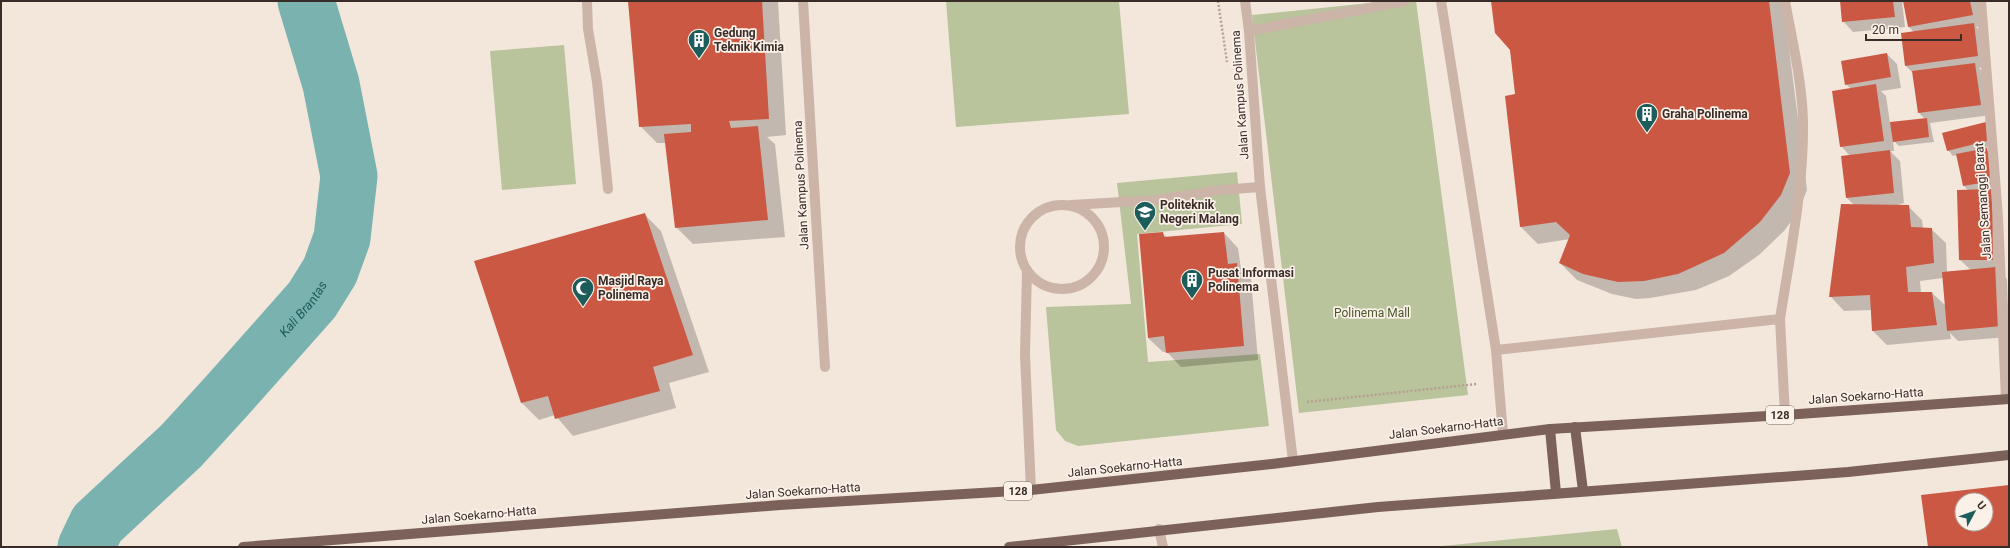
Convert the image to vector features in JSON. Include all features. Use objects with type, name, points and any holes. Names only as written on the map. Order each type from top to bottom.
[{"type":"main road","name":"Jalan Soekarno-Hatta","points":[[242,547],[780,504],[1031,490],[1293,461],[1550,429],[1785,415],[2008,399]]},
{"type":"main road","points":[[1575,427],[1583,491]]},
{"type":"main road","points":[[1550,429],[1556,493]]},
{"type":"main road","points":[[1009,547],[1159,529],[1378,507],[1848,472],[2009,455]]},
{"type":"street","points":[[587,1],[588,28],[597,82],[608,189]]},
{"type":"street","name":"Jalan Kampus Polinema","points":[[803,1],[825,368]]},
{"type":"street","name":"Jalan Kampus Polinema","points":[[1245,1],[1249,30],[1260,187],[1293,461]]},
{"type":"street","points":[[1249,30],[1405,1]]},
{"type":"street","points":[[1441,1],[1496,350],[1503,434]]},
{"type":"street","points":[[1785,1],[1800,88],[1803,149],[1801,182],[1780,320],[1785,415]]},
{"type":"street","name":"Jalan Semanggi Barat","points":[[1981,1],[1998,217],[2008,399]]},
{"type":"street","points":[[1065,205],[1078,208],[1089,216],[1098,226],[1103,239],[1104,254],[1099,267],[1090,279],[1078,286],[1064,289],[1050,287],[1037,281],[1027,270],[1022,258],[1020,245],[1022,232],[1029,220],[1040,212],[1052,206],[1065,205],[1156,200],[1260,187]]},
{"type":"street","points":[[1027,270],[1025,355],[1031,490]]},
{"type":"street","points":[[1496,350],[1780,320]]},
{"type":"street","points":[[1159,529],[1163,547]]},
{"type":"path","points":[[1287,405],[1498,381]]},
{"type":"green space","points":[[946,1],[1119,1],[1129,114],[956,127]]},
{"type":"green space","name":"Polinema Mall","points":[[1389,1],[1416,1],[1468,395],[1299,413],[1252,15]]},
{"type":"green space","points":[[564,45],[576,184],[502,190],[490,51]]},
{"type":"green space","points":[[1237,172],[1242,224],[1137,234],[1148,362],[1260,354],[1269,426],[1078,446],[1065,441],[1056,430],[1046,307],[1131,304],[1117,183]]},
{"type":"green space","points":[[1617,529],[1622,547],[1432,547]]},
{"type":"building","name":"Gedung Teknik Kimia","points":[[628,1],[762,1],[769,119],[729,121],[731,128],[758,126],[768,220],[675,228],[664,134],[691,132],[691,124],[639,127]]},
{"type":"building","name":"Graha Polinema","points":[[1491,1],[1769,1],[1790,173],[1781,195],[1760,222],[1724,253],[1678,274],[1644,281],[1618,282],[1583,274],[1559,263],[1570,235],[1556,222],[1520,227],[1505,96],[1515,94],[1510,50],[1495,33]]},
{"type":"building","points":[[1840,1],[1893,1],[1895,17],[1842,22]]},
{"type":"building","points":[[1903,1],[1970,1],[1973,15],[1908,27]]},
{"type":"building","points":[[1974,23],[1978,56],[1905,66],[1901,33]]},
{"type":"building","points":[[1887,53],[1891,77],[1845,85],[1841,61]]},
{"type":"building","points":[[1975,63],[1981,105],[1918,113],[1912,71]]},
{"type":"building","points":[[1876,84],[1884,141],[1840,147],[1832,91]]},
{"type":"building","points":[[1927,118],[1929,137],[1893,142],[1890,122]]},
{"type":"building","points":[[1986,122],[1991,140],[1947,151],[1942,133]]},
{"type":"building","points":[[1987,148],[1993,181],[1963,186],[1956,154]]},
{"type":"building","points":[[1890,150],[1894,193],[1846,198],[1841,156]]},
{"type":"building","points":[[1992,189],[1993,260],[1959,260],[1957,190]]},
{"type":"building","points":[[1841,204],[1909,205],[1911,227],[1932,228],[1934,263],[1906,267],[1908,292],[1932,292],[1937,325],[1872,331],[1870,295],[1829,297]]},
{"type":"building","name":"Masjid Raya Polinema","points":[[645,213],[693,355],[653,367],[660,391],[555,419],[548,396],[521,403],[474,261]]},
{"type":"building","name":"Pusat Informasi Polinema","points":[[1163,232],[1164,237],[1224,232],[1228,264],[1237,263],[1244,346],[1166,353],[1164,336],[1148,338],[1139,234]]},
{"type":"building","points":[[1996,267],[2002,326],[1947,331],[1942,272]]},
{"type":"building","points":[[2009,485],[2009,547],[1928,547],[1921,495]]},
{"type":"waterway","name":"Kali Brantas","points":[[86,547],[97,524],[181,446],[312,300],[330,271],[342,238],[349,176],[331,84],[306,1]]},
{"type":"place","name":"Gedung Teknik Kimia","points":[[699,60]]},
{"type":"place","name":"Graha Polinema","points":[[1647,134]]},
{"type":"place","name":"Politeknik Negeri Malang","points":[[1145,232]]},
{"type":"place","name":"Pusat Informasi Polinema","points":[[1192,300]]},
{"type":"place","name":"Masjid Raya Polinema","points":[[583,308]]}]
